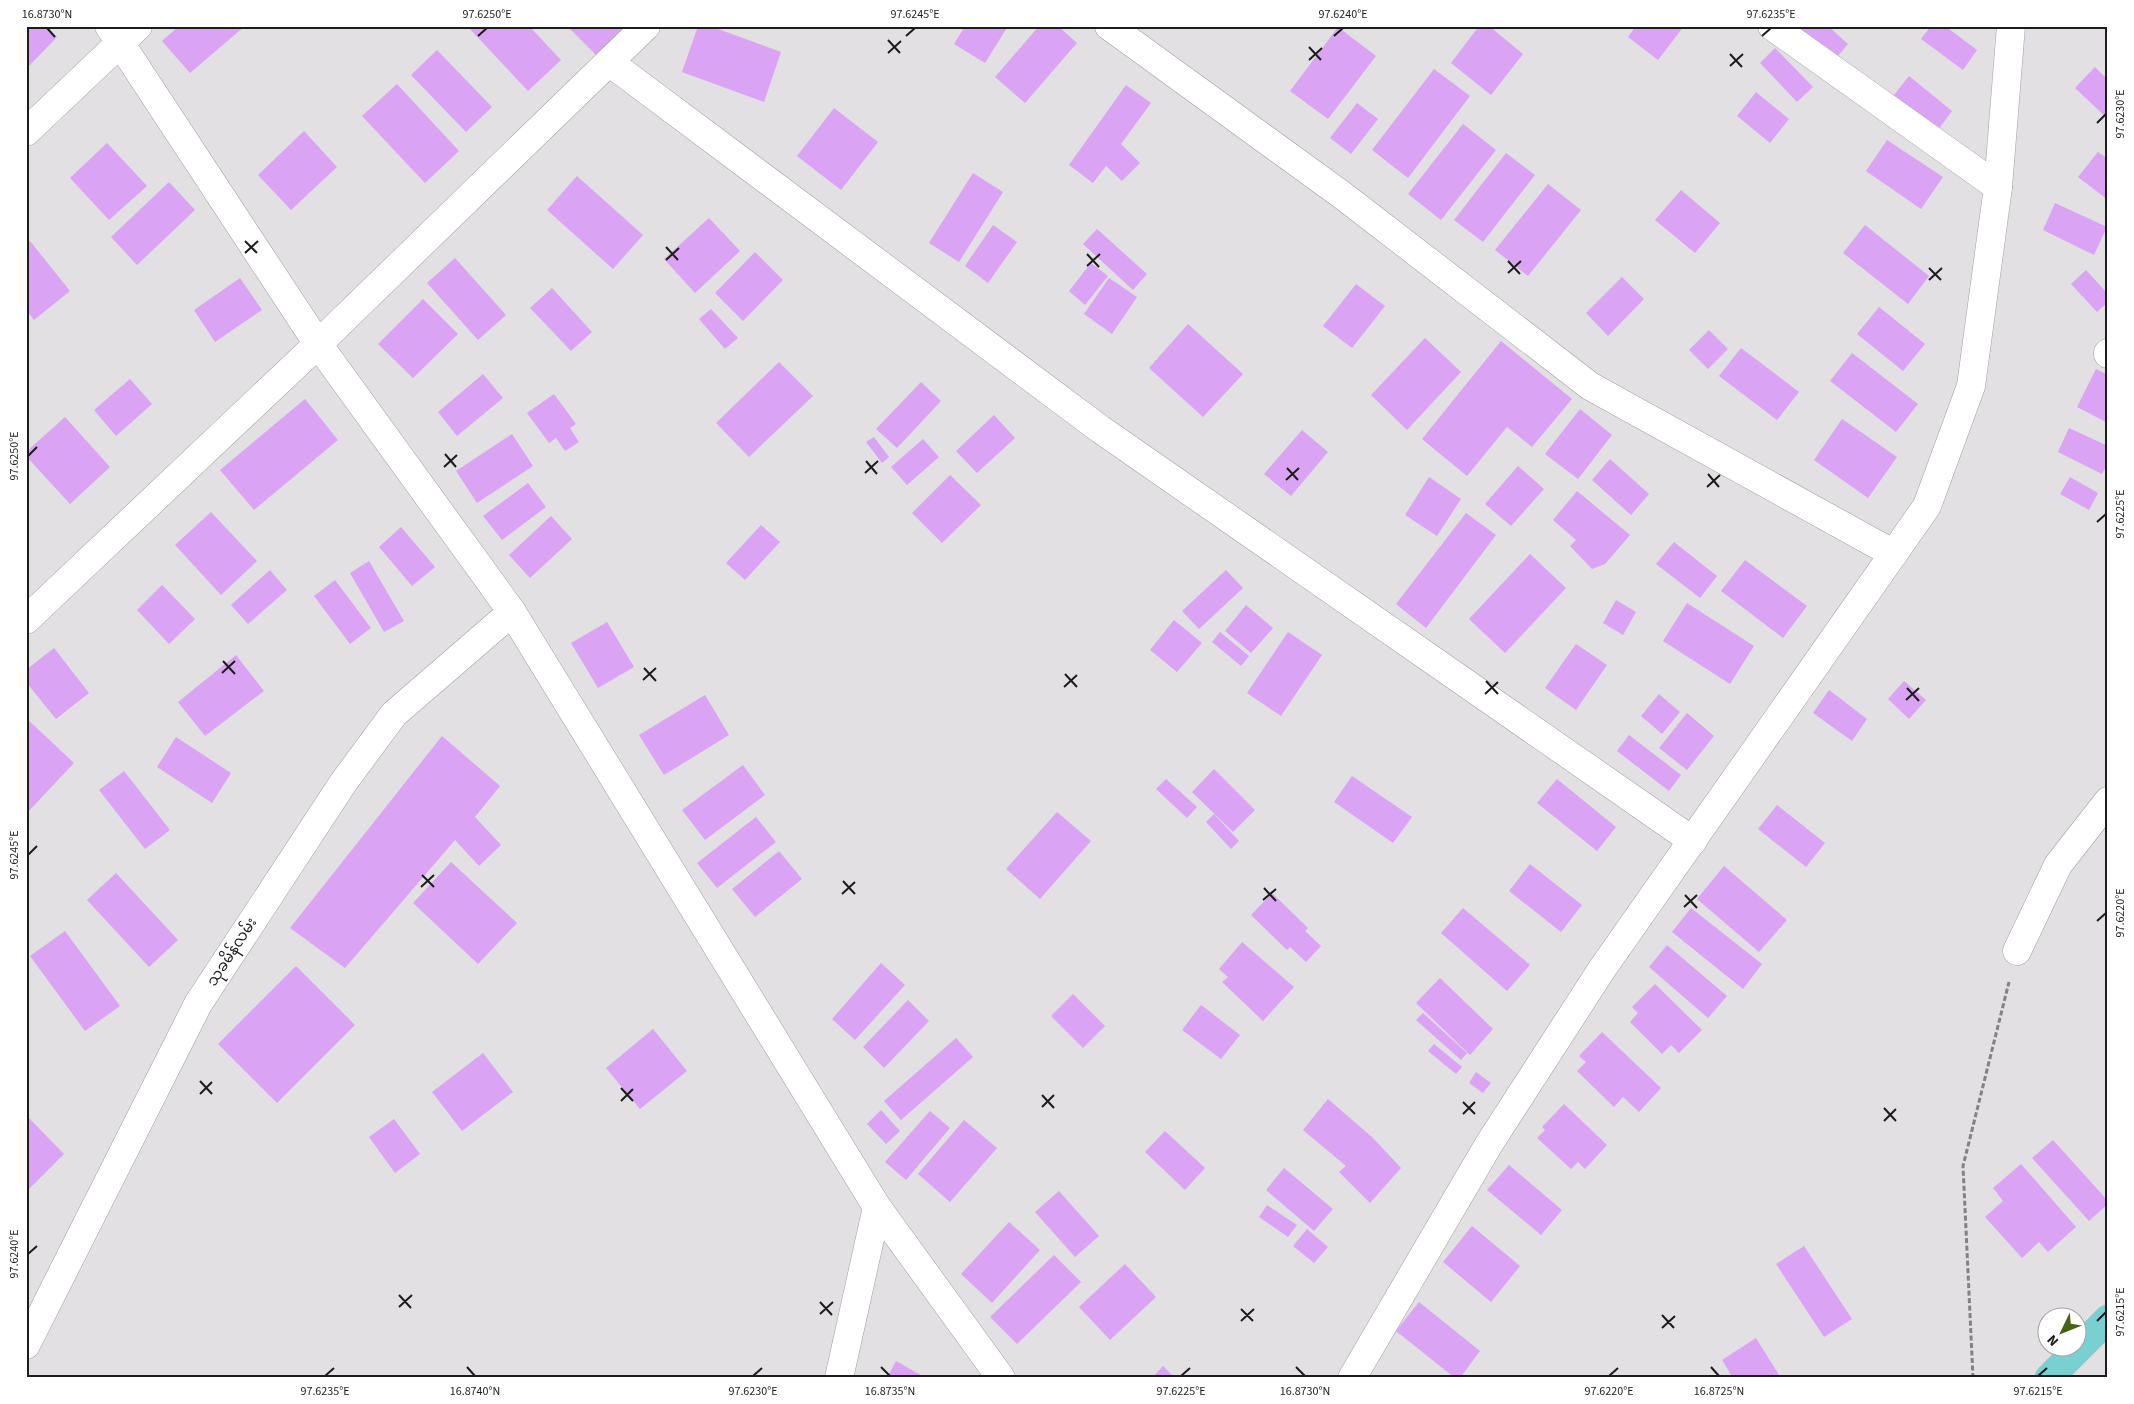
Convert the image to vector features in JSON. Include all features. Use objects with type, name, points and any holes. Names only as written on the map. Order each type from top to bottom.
[{"type":"main road","points":[[2049,1378],[2108,1319]]},
{"type":"street","points":[[26,620],[318,344],[646,26]]},
{"type":"street","points":[[1109,26],[1342,195],[1590,386],[1894,554]]},
{"type":"street","points":[[1772,26],[1998,187]]},
{"type":"street","points":[[1352,1378],[1489,1144],[1602,969],[1927,506],[1971,386],[1998,187],[2010,26]]},
{"type":"street","points":[[26,132],[122,32],[318,344],[512,612],[877,1207],[1001,1378]]},
{"type":"street","points":[[608,62],[1100,429],[1693,841]]},
{"type":"street","name":"သုခမိန်လမ်း","points":[[26,1345],[198,1004],[342,783],[394,714],[512,612]]},
{"type":"street","points":[[2017,951],[2058,865],[2108,801]]},
{"type":"street","points":[[839,1378],[877,1207]]},
{"type":"path","points":[[1973,1378],[1963,1166],[2017,951]]},
{"type":"building","points":[[26,26],[46,26],[57,37],[26,69]]},
{"type":"building","points":[[179,26],[245,26],[190,73],[162,41]]},
{"type":"building","points":[[467,26],[529,26],[561,60],[528,91]]},
{"type":"building","points":[[567,26],[624,26],[631,34],[603,62]]},
{"type":"building","points":[[698,26],[710,26],[781,52],[764,102],[682,72]]},
{"type":"building","points":[[965,26],[1008,26],[985,63],[954,44]]},
{"type":"building","points":[[1039,26],[1058,26],[1077,43],[1025,103],[995,77]]},
{"type":"building","points":[[1479,26],[1489,26],[1523,54],[1491,95],[1451,63]]},
{"type":"building","points":[[1636,26],[1684,26],[1658,60],[1628,37]]},
{"type":"building","points":[[1789,26],[1828,26],[1848,44],[1832,63]]},
{"type":"building","points":[[1931,26],[1945,26],[1977,50],[1963,70],[1921,39]]},
{"type":"building","points":[[1338,27],[1376,56],[1328,119],[1290,91]]},
{"type":"building","points":[[1775,48],[1813,87],[1797,102],[1760,63]]},
{"type":"building","points":[[437,50],[492,107],[466,132],[411,75]]},
{"type":"building","points":[[2095,67],[2108,80],[2108,119],[2075,88]]},
{"type":"building","points":[[1434,69],[1470,96],[1408,178],[1372,150]]},
{"type":"building","points":[[1909,76],[1952,111],[1938,130],[1894,95]]},
{"type":"building","points":[[397,84],[459,151],[425,183],[362,116]]},
{"type":"building","points":[[1126,85],[1151,103],[1121,144],[1140,163],[1122,181],[1106,166],[1093,183],[1069,165]]},
{"type":"building","points":[[1756,92],[1789,119],[1770,143],[1737,116]]},
{"type":"building","points":[[1357,103],[1378,119],[1351,154],[1330,138]]},
{"type":"building","points":[[834,108],[878,142],[841,190],[797,156]]},
{"type":"building","points":[[1463,124],[1496,150],[1441,220],[1408,194]]},
{"type":"building","points":[[304,131],[337,167],[291,210],[258,175]]},
{"type":"building","points":[[1887,140],[1943,177],[1921,209],[1866,171]]},
{"type":"building","points":[[107,143],[147,186],[109,220],[70,178]]},
{"type":"building","points":[[2098,152],[2108,159],[2108,200],[2078,177]]},
{"type":"building","points":[[1506,153],[1535,175],[1483,242],[1454,220]]},
{"type":"building","points":[[973,173],[1003,192],[959,262],[929,243]]},
{"type":"building","points":[[577,176],[643,235],[613,269],[547,210]]},
{"type":"building","points":[[169,182],[195,210],[137,265],[111,237]]},
{"type":"building","points":[[1548,184],[1581,210],[1528,276],[1495,250]]},
{"type":"building","points":[[1681,190],[1720,223],[1695,253],[1655,220]]},
{"type":"building","points":[[2055,203],[2107,227],[2094,255],[2043,230]]},
{"type":"building","points":[[709,218],[740,251],[695,293],[664,259]]},
{"type":"building","points":[[993,225],[1017,242],[988,283],[965,266]]},
{"type":"building","points":[[1865,225],[1929,276],[1908,304],[1843,253]]},
{"type":"building","points":[[1097,229],[1147,274],[1133,290],[1083,244]]},
{"type":"building","points":[[30,241],[70,291],[34,320],[26,310],[26,244]]},
{"type":"building","points":[[755,252],[783,280],[743,321],[715,293]]},
{"type":"building","points":[[455,258],[506,315],[478,340],[427,283]]},
{"type":"building","points":[[1091,263],[1108,276],[1085,305],[1069,291]]},
{"type":"building","points":[[2086,270],[2108,294],[2108,302],[2097,312],[2071,284]]},
{"type":"building","points":[[1622,277],[1644,299],[1608,336],[1586,313]]},
{"type":"building","points":[[240,278],[262,310],[215,342],[194,310]]},
{"type":"building","points":[[1109,278],[1137,297],[1112,334],[1084,314]]},
{"type":"building","points":[[1356,284],[1385,306],[1352,348],[1323,326]]},
{"type":"building","points":[[552,288],[592,332],[571,351],[530,308]]},
{"type":"building","points":[[423,299],[458,334],[413,378],[378,344]]},
{"type":"building","points":[[1879,307],[1925,344],[1903,371],[1857,334]]},
{"type":"building","points":[[711,309],[738,338],[725,349],[699,319]]},
{"type":"building","points":[[1188,324],[1243,374],[1203,417],[1149,368]]},
{"type":"building","points":[[1709,330],[1728,349],[1708,369],[1689,350]]},
{"type":"building","points":[[1425,338],[1461,372],[1407,430],[1371,395]]},
{"type":"building","points":[[1501,341],[1572,399],[1532,447],[1507,427],[1467,476],[1422,439]]},
{"type":"building","points":[[1741,348],[1799,392],[1777,420],[1719,376]]},
{"type":"building","points":[[1852,353],[1918,404],[1896,432],[1830,381]]},
{"type":"building","points":[[779,362],[813,396],[749,457],[716,423]]},
{"type":"building","points":[[2096,369],[2108,375],[2108,423],[2077,407]]},
{"type":"building","points":[[483,374],[503,398],[457,436],[438,412]]},
{"type":"building","points":[[130,379],[152,404],[116,436],[94,410]]},
{"type":"building","points":[[921,382],[941,401],[897,448],[876,429]]},
{"type":"building","points":[[554,394],[576,424],[570,428],[579,442],[565,451],[556,438],[549,443],[527,413]]},
{"type":"building","points":[[305,399],[338,440],[254,510],[220,470]]},
{"type":"building","points":[[1580,409],[1612,435],[1578,479],[1545,454]]},
{"type":"building","points":[[994,415],[1015,438],[977,473],[956,451]]},
{"type":"building","points":[[65,417],[110,467],[70,504],[26,456],[26,452]]},
{"type":"building","points":[[1842,419],[1897,457],[1868,498],[1814,460]]},
{"type":"building","points":[[2069,428],[2108,446],[2108,462],[2102,474],[2058,452]]},
{"type":"building","points":[[1302,430],[1328,452],[1291,496],[1264,474]]},
{"type":"building","points":[[512,434],[533,466],[477,503],[456,471]]},
{"type":"building","points":[[874,437],[889,457],[882,463],[866,442]]},
{"type":"building","points":[[923,439],[939,457],[907,485],[891,467]]},
{"type":"building","points":[[1610,459],[1649,494],[1631,515],[1592,480]]},
{"type":"building","points":[[1518,466],[1544,489],[1511,526],[1485,504]]},
{"type":"building","points":[[950,475],[981,505],[942,543],[912,513]]},
{"type":"building","points":[[1429,477],[1461,499],[1437,536],[1405,515]]},
{"type":"building","points":[[2070,477],[2098,493],[2089,510],[2060,494]]},
{"type":"building","points":[[528,483],[546,507],[502,540],[483,516]]},
{"type":"building","points":[[1577,491],[1630,535],[1605,564],[1592,569],[1570,546],[1576,540],[1553,520]]},
{"type":"building","points":[[211,512],[257,561],[221,595],[175,545]]},
{"type":"building","points":[[1466,513],[1496,535],[1426,628],[1396,604]]},
{"type":"building","points":[[551,516],[572,539],[530,578],[509,555]]},
{"type":"building","points":[[761,525],[780,542],[745,580],[726,563]]},
{"type":"building","points":[[401,527],[435,567],[412,586],[379,547]]},
{"type":"building","points":[[1674,542],[1717,576],[1700,598],[1656,564]]},
{"type":"building","points":[[1530,554],[1566,588],[1505,653],[1469,619]]},
{"type":"building","points":[[1745,560],[1807,606],[1783,638],[1721,591]]},
{"type":"building","points":[[369,561],[404,621],[384,632],[350,573]]},
{"type":"building","points":[[270,570],[287,590],[248,624],[231,605]]},
{"type":"building","points":[[1226,570],[1243,588],[1199,629],[1182,611]]},
{"type":"building","points":[[335,580],[371,628],[350,644],[314,596]]},
{"type":"building","points":[[162,585],[195,619],[169,644],[137,610]]},
{"type":"building","points":[[1616,600],[1636,612],[1623,635],[1603,623]]},
{"type":"building","points":[[1687,603],[1754,646],[1730,684],[1663,641]]},
{"type":"building","points":[[1246,605],[1273,628],[1251,653],[1225,631]]},
{"type":"building","points":[[1174,620],[1202,643],[1177,672],[1150,650]]},
{"type":"building","points":[[607,622],[634,667],[598,688],[571,643]]},
{"type":"building","points":[[1220,632],[1249,656],[1241,666],[1212,642]]},
{"type":"building","points":[[1288,632],[1322,655],[1281,716],[1247,693]]},
{"type":"building","points":[[1576,644],[1607,665],[1576,710],[1545,688]]},
{"type":"building","points":[[54,648],[89,693],[56,719],[26,682],[26,670]]},
{"type":"building","points":[[236,655],[264,691],[205,736],[178,702]]},
{"type":"building","points":[[1904,681],[1926,700],[1909,719],[1888,699]]},
{"type":"building","points":[[1829,690],[1867,719],[1852,741],[1813,713]]},
{"type":"building","points":[[1659,694],[1680,712],[1662,734],[1641,716]]},
{"type":"building","points":[[705,695],[729,735],[664,775],[639,735]]},
{"type":"building","points":[[1687,713],[1714,736],[1687,770],[1659,748]]},
{"type":"building","points":[[26,718],[74,763],[26,814]]},
{"type":"building","points":[[1629,735],[1681,775],[1669,791],[1617,751]]},
{"type":"building","points":[[442,736],[500,786],[475,817],[501,845],[479,866],[455,840],[345,968],[290,928]]},
{"type":"building","points":[[176,737],[231,773],[212,803],[157,767]]},
{"type":"building","points":[[743,765],[765,795],[705,840],[682,810]]},
{"type":"building","points":[[1214,769],[1255,810],[1233,832],[1192,792]]},
{"type":"building","points":[[124,771],[170,830],[145,849],[99,790]]},
{"type":"building","points":[[1352,776],[1412,817],[1393,843],[1334,802]]},
{"type":"building","points":[[1166,779],[1197,807],[1187,818],[1156,789]]},
{"type":"building","points":[[1557,779],[1616,827],[1597,851],[1537,803]]},
{"type":"building","points":[[1777,805],[1825,843],[1806,867],[1758,829]]},
{"type":"building","points":[[1057,812],[1091,841],[1040,899],[1006,869]]},
{"type":"building","points":[[1214,814],[1239,841],[1231,849],[1206,822]]},
{"type":"building","points":[[756,817],[776,842],[717,888],[697,863]]},
{"type":"building","points":[[779,851],[802,879],[755,917],[732,889]]},
{"type":"building","points":[[451,862],[517,923],[478,964],[413,903]]},
{"type":"building","points":[[1530,864],[1582,905],[1561,932],[1509,891]]},
{"type":"building","points":[[1724,866],[1787,920],[1759,952],[1697,899]]},
{"type":"building","points":[[116,873],[178,940],[149,967],[87,900]]},
{"type":"building","points":[[1272,893],[1308,928],[1305,931],[1321,946],[1306,962],[1290,947],[1287,950],[1251,915]]},
{"type":"building","points":[[1463,908],[1530,965],[1507,991],[1441,933]]},
{"type":"building","points":[[1691,908],[1762,964],[1743,989],[1672,932]]},
{"type":"building","points":[[65,931],[120,1006],[85,1031],[30,956]]},
{"type":"building","points":[[1242,942],[1294,987],[1263,1021],[1222,982],[1228,977],[1219,969]]},
{"type":"building","points":[[1667,945],[1727,996],[1708,1018],[1649,967]]},
{"type":"building","points":[[881,963],[905,985],[855,1040],[832,1019]]},
{"type":"building","points":[[296,966],[355,1025],[277,1103],[218,1044]]},
{"type":"building","points":[[1440,978],[1493,1029],[1470,1055],[1416,1003]]},
{"type":"building","points":[[1655,984],[1702,1030],[1679,1053],[1671,1045],[1662,1054],[1630,1022],[1638,1013],[1632,1007]]},
{"type":"building","points":[[1073,994],[1105,1026],[1083,1048],[1051,1016]]},
{"type":"building","points":[[908,1000],[929,1021],[884,1068],[863,1047]]},
{"type":"building","points":[[1201,1005],[1240,1035],[1221,1059],[1182,1030]]},
{"type":"building","points":[[1423,1013],[1467,1053],[1461,1060],[1416,1020]]},
{"type":"building","points":[[653,1029],[687,1071],[640,1109],[606,1068]]},
{"type":"building","points":[[1602,1032],[1661,1088],[1639,1112],[1623,1097],[1614,1107],[1577,1071],[1586,1062],[1579,1056]]},
{"type":"building","points":[[956,1038],[973,1057],[901,1120],[884,1101]]},
{"type":"building","points":[[1434,1044],[1462,1067],[1456,1074],[1428,1051]]},
{"type":"building","points":[[483,1053],[513,1092],[462,1131],[432,1092]]},
{"type":"building","points":[[1476,1072],[1491,1083],[1483,1093],[1469,1083]]},
{"type":"building","points":[[1328,1099],[1373,1138],[1401,1168],[1370,1203],[1339,1172],[1346,1166],[1303,1130]]},
{"type":"building","points":[[1564,1104],[1607,1145],[1585,1169],[1578,1162],[1571,1169],[1537,1138],[1545,1130],[1542,1127]]},
{"type":"building","points":[[881,1110],[900,1131],[886,1144],[867,1124]]},
{"type":"building","points":[[930,1111],[950,1128],[906,1180],[885,1162]]},
{"type":"building","points":[[26,1115],[64,1154],[26,1192]]},
{"type":"building","points":[[394,1119],[420,1154],[395,1173],[369,1137]]},
{"type":"building","points":[[964,1120],[997,1148],[950,1202],[918,1174]]},
{"type":"building","points":[[1165,1131],[1205,1168],[1185,1190],[1145,1152]]},
{"type":"building","points":[[2053,1140],[2108,1201],[2108,1204],[2089,1221],[2032,1158]]},
{"type":"building","points":[[2021,1164],[2076,1227],[2048,1252],[2039,1242],[2022,1258],[1985,1217],[2003,1201],[1993,1188]]},
{"type":"building","points":[[1509,1165],[1562,1210],[1541,1235],[1487,1190]]},
{"type":"building","points":[[1284,1168],[1333,1209],[1314,1231],[1266,1190]]},
{"type":"building","points":[[1059,1191],[1099,1236],[1075,1257],[1035,1212]]},
{"type":"building","points":[[1267,1205],[1297,1225],[1288,1237],[1259,1217]]},
{"type":"building","points":[[1009,1222],[1040,1250],[992,1303],[961,1274]]},
{"type":"building","points":[[1472,1226],[1520,1266],[1491,1302],[1443,1262]]},
{"type":"building","points":[[1307,1229],[1328,1247],[1314,1263],[1293,1246]]},
{"type":"building","points":[[1804,1246],[1852,1319],[1824,1337],[1776,1264]]},
{"type":"building","points":[[1054,1255],[1081,1282],[1017,1344],[990,1317]]},
{"type":"building","points":[[1125,1264],[1156,1297],[1110,1340],[1079,1307]]},
{"type":"building","points":[[1419,1302],[1480,1351],[1460,1378],[1455,1378],[1396,1331]]},
{"type":"building","points":[[1756,1338],[1781,1378],[1733,1378],[1722,1360]]},
{"type":"building","points":[[896,1361],[926,1378],[887,1378]]},
{"type":"building","points":[[1163,1366],[1175,1378],[1152,1378]]}]
